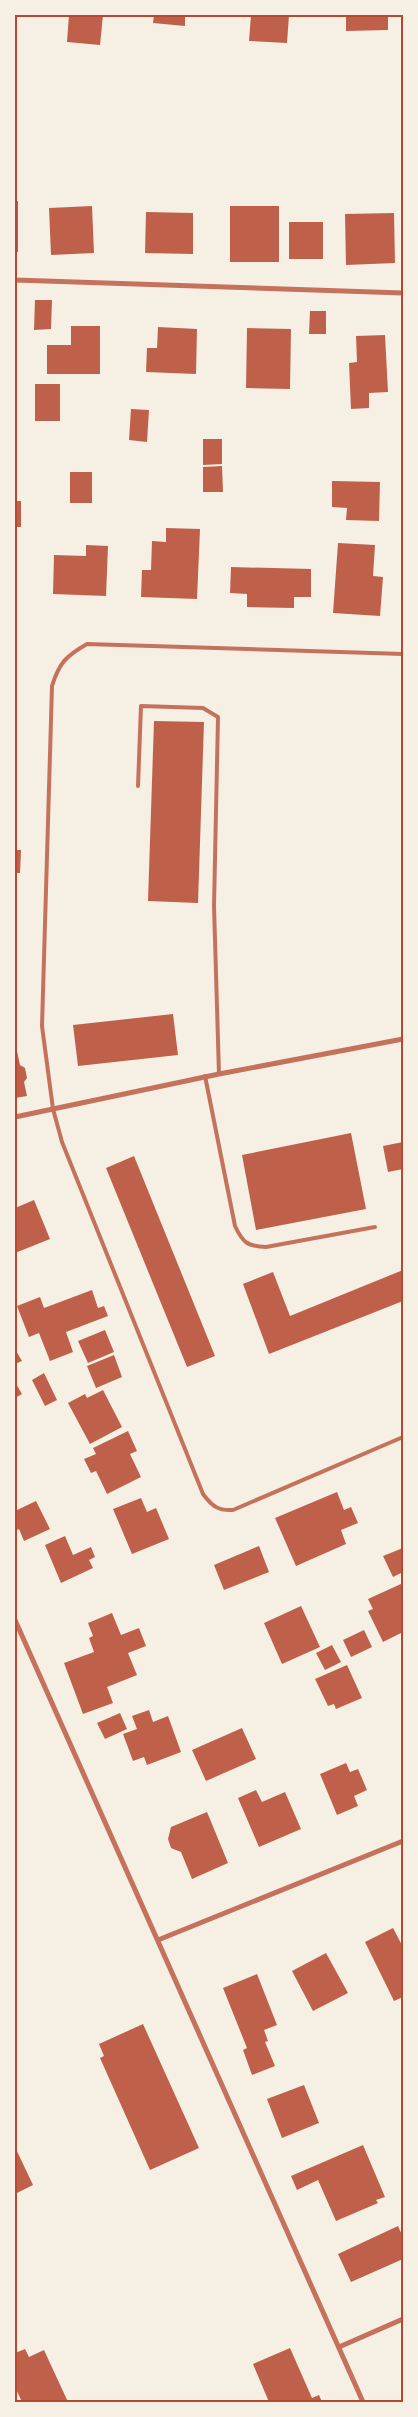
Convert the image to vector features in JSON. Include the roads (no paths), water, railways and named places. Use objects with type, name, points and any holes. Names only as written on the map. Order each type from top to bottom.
[{"type":"street","points":[[15,280],[403,293]]},
{"type":"street","points":[[15,1117],[205,1076],[403,1039]]},
{"type":"street","points":[[15,1620],[363,2402]]},
{"type":"street","points":[[158,1940],[403,1841]]},
{"type":"street","points":[[339,2347],[403,2319]]},
{"type":"lane","points":[[403,654],[88,644],[70,654],[57,669],[52,686],[42,1026],[53,1108],[62,1142],[200,1485],[213,1507],[233,1510],[403,1437]]},
{"type":"lane","points":[[138,786],[141,706],[203,708],[218,717],[214,906],[219,1074]]},
{"type":"lane","points":[[205,1076],[235,1226],[242,1241],[254,1247],[266,1247],[375,1227]]}]
